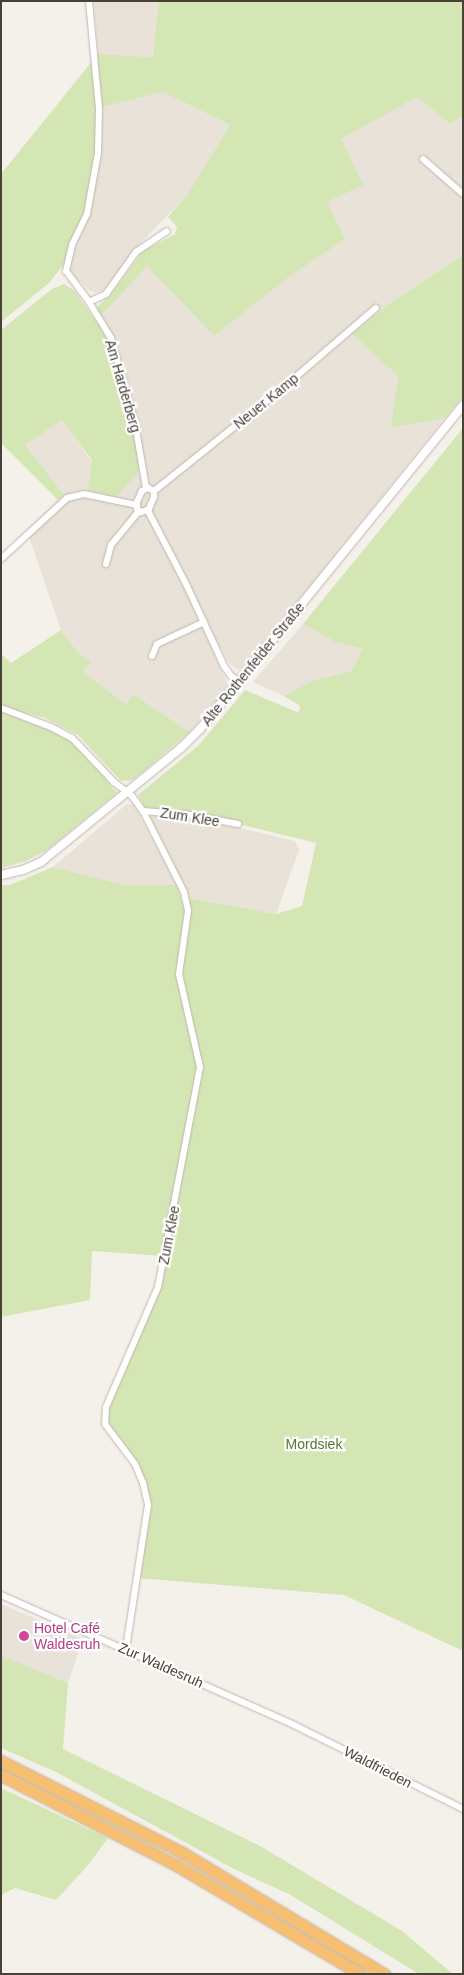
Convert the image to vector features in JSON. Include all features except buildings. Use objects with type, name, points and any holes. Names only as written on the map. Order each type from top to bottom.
[{"type":"highway","points":[[1,1761],[183,1853],[384,1974]]},
{"type":"highway","points":[[1,1775],[176,1865],[360,1974]]},
{"type":"street","name":"Am Harderberg","points":[[89,1],[99,108],[98,153],[87,214],[72,245],[66,271],[89,302],[111,338],[135,422],[146,488]]},
{"type":"street","points":[[423,159],[463,194]]},
{"type":"street","points":[[89,302],[106,294],[136,252],[167,231]]},
{"type":"street","name":"Neuer Kamp","points":[[154,491],[292,380],[376,308]]},
{"type":"street","name":"Alte Rothenfelder Straße","points":[[1,875],[23,870],[41,862],[187,742],[239,681],[463,405]]},
{"type":"street","points":[[106,564],[112,545],[138,508],[141,492],[146,488],[154,491],[154,497],[148,511]]},
{"type":"street","points":[[1,559],[67,498],[84,494],[148,511],[224,666],[231,676],[239,681]]},
{"type":"street","points":[[152,656],[158,644],[204,622]]},
{"type":"street","name":"Zum Klee","points":[[1,708],[51,726],[72,738],[114,782],[127,792],[143,812],[184,892],[188,911],[179,974],[200,1067],[158,1287],[106,1407],[105,1424],[135,1464],[148,1505],[126,1649]]},
{"type":"street","name":"Zum Klee","points":[[143,812],[191,815],[238,824]]},
{"type":"street","name":"Zur Waldesruh","points":[[1,1595],[294,1725]]},
{"type":"street","name":"Waldfrieden","points":[[294,1725],[463,1809]]},
{"type":"shaded area","points":[[94,1],[159,1],[153,57],[98,54]]},
{"type":"shaded area","points":[[163,92],[230,125],[187,195],[134,250],[108,288],[95,293],[74,276],[70,270],[69,258],[99,108]]},
{"type":"shaded area","points":[[417,97],[450,124],[463,116],[463,255],[392,302],[352,334],[398,376],[391,428],[445,418],[245,667],[238,670],[231,665],[220,647],[212,650],[229,686],[190,732],[133,694],[126,704],[83,672],[91,663],[77,651],[61,630],[29,537],[25,532],[63,495],[25,445],[62,419],[116,496],[108,339],[96,322],[147,265],[214,336],[293,274],[344,239],[327,202],[362,184],[340,139]]},
{"type":"shaded area","points":[[303,624],[335,642],[363,649],[351,671],[312,681],[284,696],[253,682]]},
{"type":"shaded area","points":[[127,804],[134,805],[177,885],[125,885],[53,867]]},
{"type":"shaded area","points":[[160,816],[232,826],[295,841],[299,850],[276,914],[188,898],[148,817]]},
{"type":"shaded area","points":[[1,1604],[83,1639],[68,1683],[1,1655]]},
{"type":"green space","points":[[159,1],[463,1],[463,116],[450,124],[417,97],[341,139],[363,185],[327,202],[345,239],[293,274],[214,336],[147,266],[101,316],[96,308],[112,293],[142,252],[175,234],[177,227],[168,217],[187,195],[230,125],[163,92],[99,108],[98,153],[87,214],[69,258],[49,283],[1,322],[1,174],[98,54],[153,57]]},
{"type":"green space","points":[[463,255],[463,397],[445,418],[391,428],[398,376],[352,334],[392,302]]},
{"type":"green space","points":[[64,284],[75,291],[108,339],[132,424],[139,471],[116,497],[88,490],[92,460],[62,420],[25,445],[64,495],[58,500],[1,443],[1,330],[52,289]]},
{"type":"green space","name":"Mordsiek","points":[[463,428],[463,1651],[344,1595],[137,1578],[148,1505],[135,1464],[105,1424],[106,1407],[158,1287],[165,1256],[92,1251],[90,1300],[1,1317],[1,885],[10,885],[53,867],[125,885],[177,885],[184,908],[190,908],[188,898],[276,914],[302,906],[316,843],[186,811],[145,808],[138,795],[199,745],[245,690],[299,713],[300,706],[284,696],[312,681],[351,671],[363,649],[335,642],[303,624]]},
{"type":"green space","points":[[61,630],[77,651],[91,663],[83,672],[126,704],[133,694],[190,732],[133,780],[121,781],[78,735],[45,718],[1,707],[1,654],[11,663]]},
{"type":"green space","points":[[1,708],[72,738],[117,793],[47,850],[26,861],[1,868]]},
{"type":"green space","points":[[1,1655],[68,1683],[63,1749],[260,1846],[402,1931],[453,1974],[419,1974],[289,1894],[236,1870],[56,1772],[1,1748]]},
{"type":"green space","points":[[1,1788],[108,1838],[89,1864],[56,1900],[15,1888],[1,1895]]},
{"type":"place","name":"Hotel Café Waldesruh","points":[[24,1636]]}]
